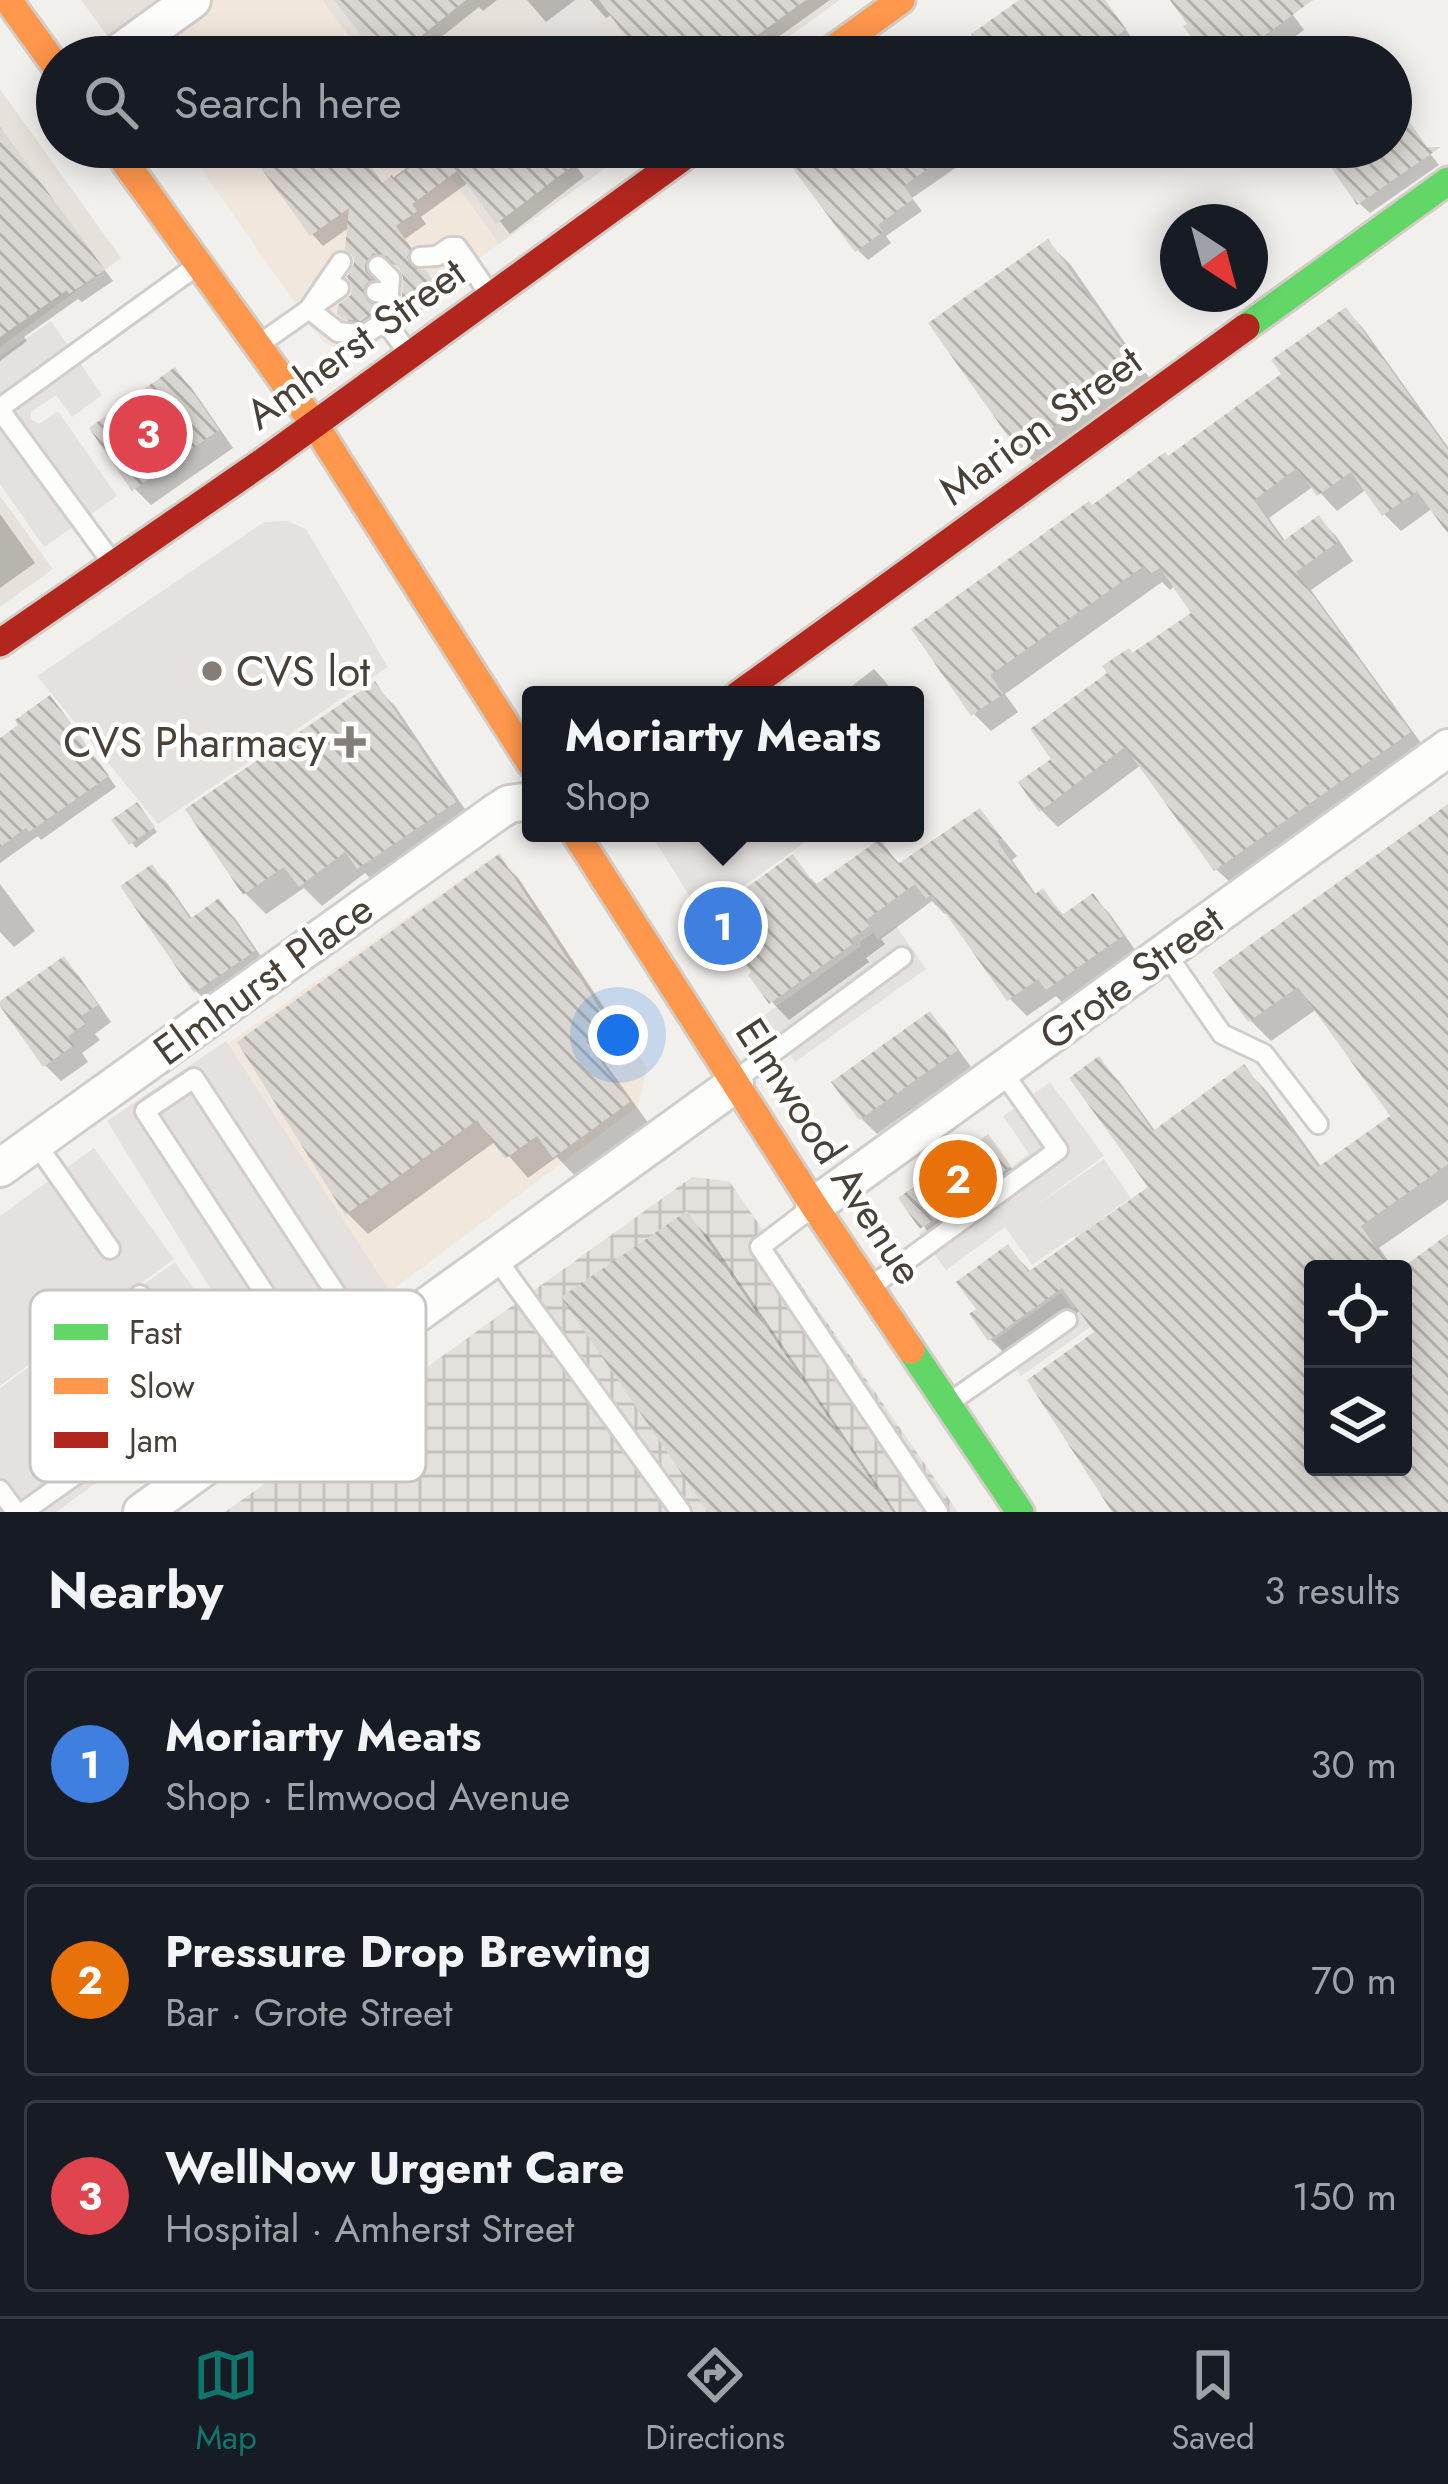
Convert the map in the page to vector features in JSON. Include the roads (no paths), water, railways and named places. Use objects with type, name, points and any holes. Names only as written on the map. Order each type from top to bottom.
[{"type":"street","points":[[152,36],[192,0]]},
{"type":"street","points":[[851,36],[902,0]]},
{"type":"street","points":[[10,19],[36,46]]},
{"type":"street","points":[[129,168],[315,425],[522,750]]},
{"type":"street","name":"Amherst Street","points":[[0,643],[315,425],[668,168]]},
{"type":"street","name":"Marion Street","points":[[756,686],[1448,181]]},
{"type":"street","name":"Grote Street","points":[[814,1207],[1448,748]]},
{"type":"street","name":"Elmhurst Place","points":[[0,1168],[495,813],[522,802]]},
{"type":"street","name":"Elmwood Avenue","points":[[581,842],[814,1207],[1020,1512]]},
{"type":"street","points":[[426,1307],[735,1082]]},
{"type":"street","points":[[142,1512],[183,1482]]},
{"type":"lane","points":[[429,262],[450,247],[457,248],[491,296]]},
{"type":"lane","points":[[309,309],[341,262]]},
{"type":"lane","points":[[115,566],[0,409],[199,264]]},
{"type":"lane","points":[[378,266],[390,278],[385,321],[409,356]]},
{"type":"lane","points":[[257,345],[339,288]]},
{"type":"lane","points":[[309,309],[338,332],[364,335],[385,321]]},
{"type":"lane","points":[[1166,952],[1222,1034],[1264,1054],[1318,1124]]},
{"type":"lane","points":[[735,1082],[902,957]]},
{"type":"lane","points":[[148,1062],[169,1094]]},
{"type":"lane","points":[[869,1287],[1058,1150],[1002,1071]]},
{"type":"lane","points":[[262,1290],[145,1111],[194,1078],[334,1290]]},
{"type":"lane","points":[[35,1142],[110,1249]]},
{"type":"lane","points":[[814,1207],[760,1247],[938,1512]]},
{"type":"lane","points":[[496,1257],[681,1512]]},
{"type":"lane","points":[[948,1404],[1066,1320]]},
{"type":"lane","points":[[0,1490],[19,1512],[62,1482]]},
{"type":"place","name":"WellNow Urgent Care","points":[[148,434]]},
{"type":"place","name":"CVS lot","points":[[212,671]]},
{"type":"place","name":"CVS Pharmacy","points":[[350,742]]},
{"type":"place","name":"Moriarty Meats","points":[[723,926]]},
{"type":"place","name":"Pressure Drop Brewing","points":[[958,1179]]}]
